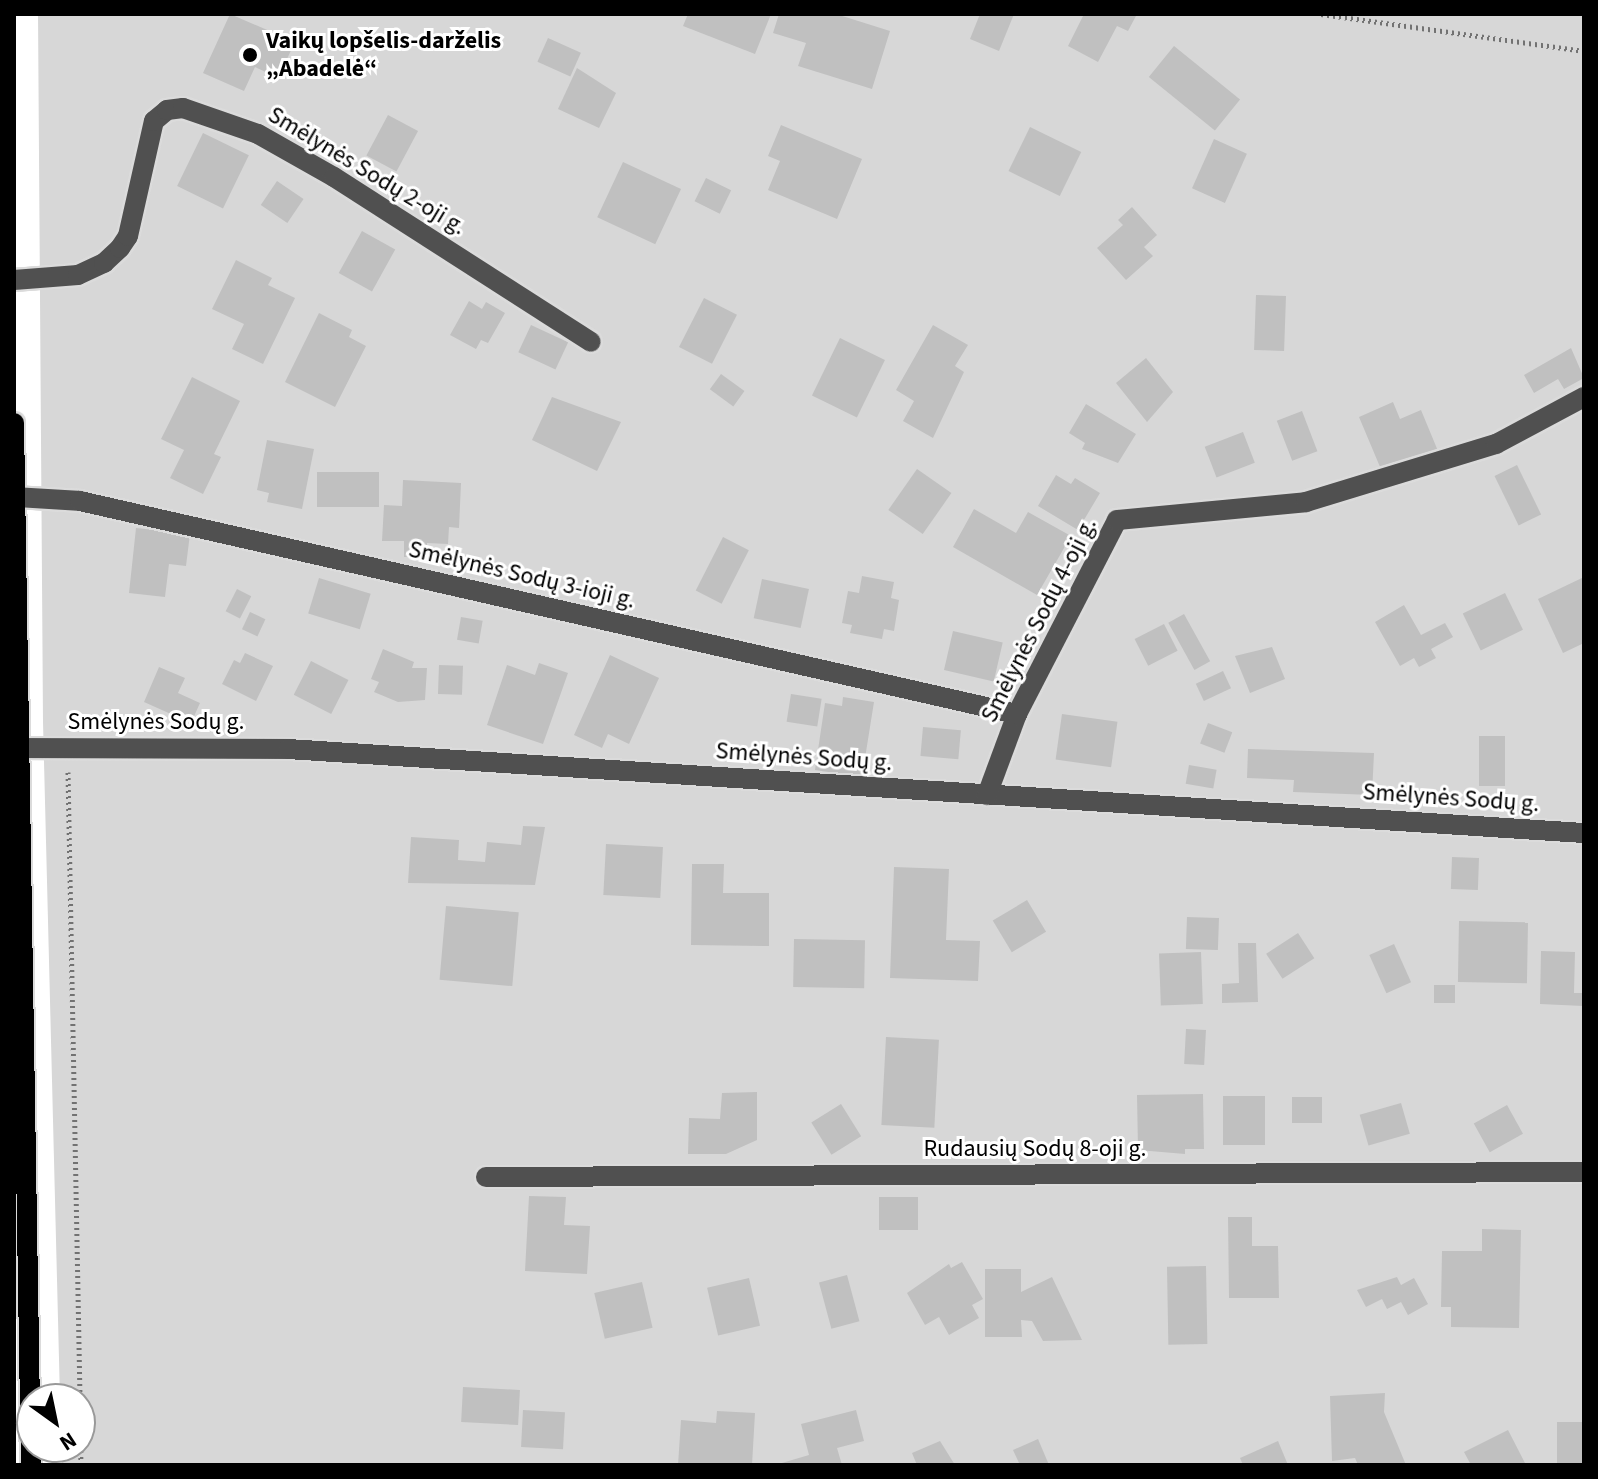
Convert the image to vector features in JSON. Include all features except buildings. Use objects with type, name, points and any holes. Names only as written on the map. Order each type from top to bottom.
[{"type":"main road","points":[[14,423],[31,1465]]},
{"type":"street","name":"Smėlynės Sodų 2-oji g.","points":[[14,280],[78,275],[104,263],[120,248],[128,236],[154,121],[167,110],[183,108],[258,134],[334,177],[591,342]]},
{"type":"street","name":"Smėlynės Sodų 4-oji g.","points":[[987,795],[1017,714],[1117,520],[1306,502],[1496,444],[1584,397]]},
{"type":"street","name":"Smėlynės Sodų 3-ioji g.","points":[[15,497],[80,501],[1017,714]]},
{"type":"street","name":"Smėlynės Sodų g.","points":[[21,748],[288,749],[1584,833]]},
{"type":"street","name":"Rudausių Sodų 8-oji g.","points":[[486,1177],[1584,1172]]},
{"type":"path","points":[[1321,14],[1584,51]]},
{"type":"path","points":[[67,748],[80,1383]]},
{"type":"shaded area","points":[[38,14],[1584,14],[1584,1465],[62,1465],[96,1463],[96,1383],[60,1383],[43,722]]},
{"type":"place","name":"Vaikų lopšelis-darželis „Abadelė“","points":[[250,55]]}]
